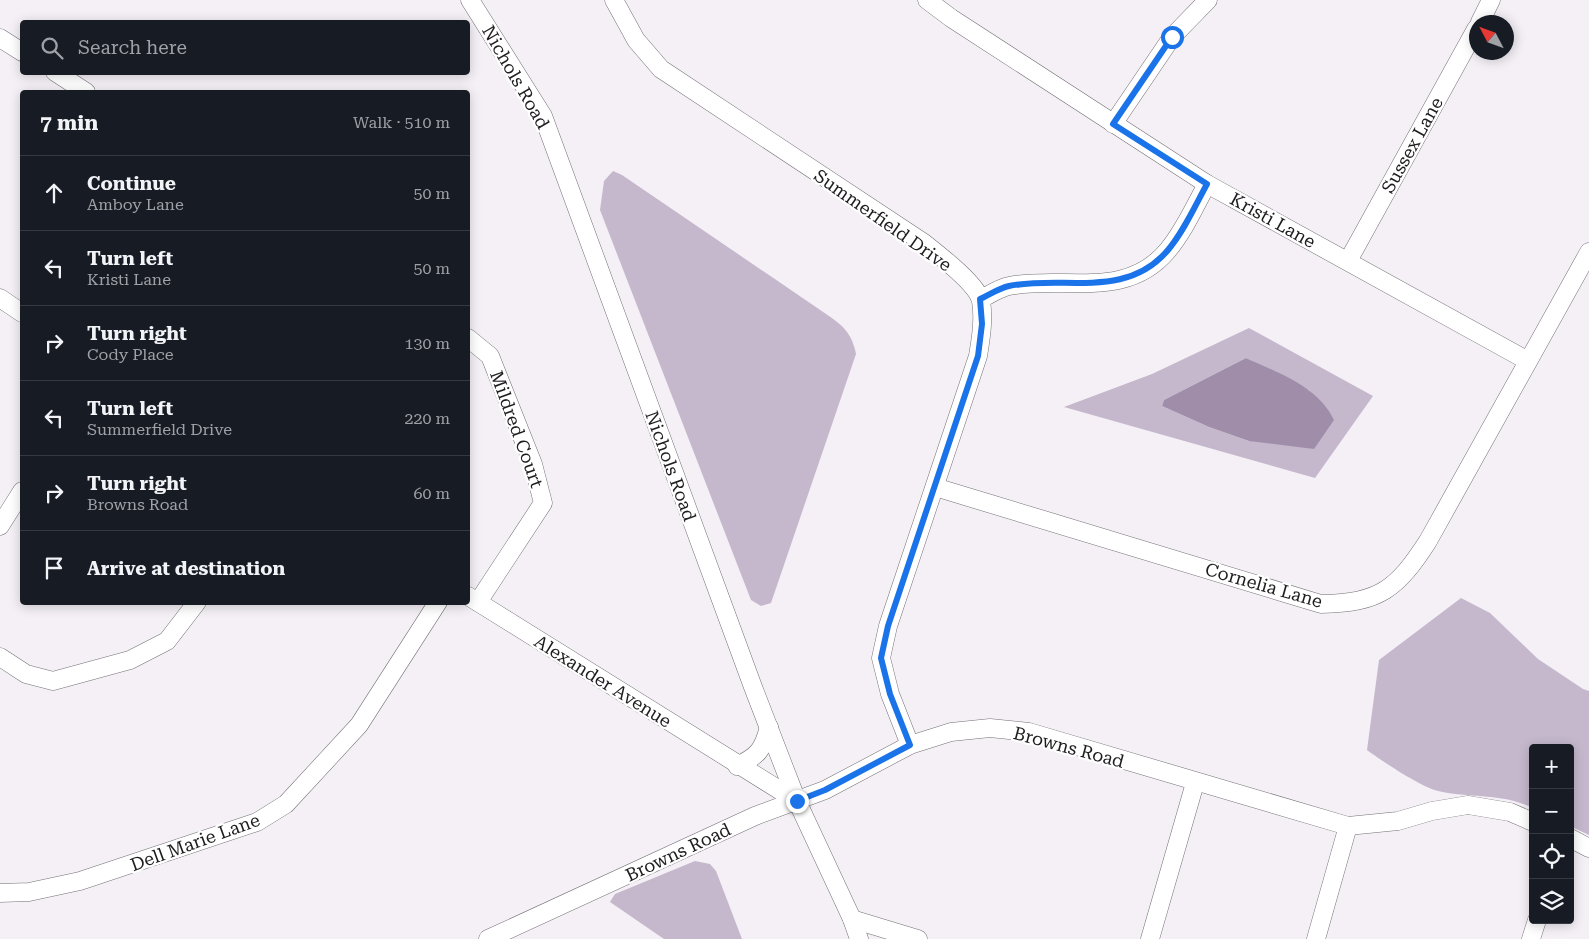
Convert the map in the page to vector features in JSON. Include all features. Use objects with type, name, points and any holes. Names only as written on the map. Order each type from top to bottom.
[{"type":"street","name":"Nichols Road","points":[[470,0],[543,116],[768,727],[797,801],[859,939]]},
{"type":"street","name":"Summerfield Drive","points":[[614,0],[636,40],[661,69],[924,243],[953,265],[980,299]]},
{"type":"street","name":"Kristi Lane","points":[[927,0],[951,18],[1207,184],[1528,361]]},
{"type":"street","points":[[1113,124],[1172,37],[1208,0]]},
{"type":"street","points":[[1484,15],[1491,0]]},
{"type":"street","points":[[0,38],[20,51]]},
{"type":"street","name":"Sussex Lane","points":[[1348,261],[1469,42]]},
{"type":"street","points":[[60,75],[83,90]]},
{"type":"street","points":[[910,745],[890,694],[881,658],[888,626],[978,356],[982,324],[980,299],[1008,286],[1112,282],[1132,277],[1152,266],[1168,250],[1207,184]]},
{"type":"street","name":"Cornelia Lane","points":[[935,487],[1321,604],[1352,603],[1379,594],[1408,572],[1428,541],[1589,252]]},
{"type":"street","points":[[0,298],[20,312]]},
{"type":"street","name":"Mildred Court","points":[[470,340],[490,356],[533,464],[543,503],[473,599]]},
{"type":"street","points":[[0,526],[20,494]]},
{"type":"street","name":"Alexander Avenue","points":[[473,599],[737,766],[797,801]]},
{"type":"street","points":[[0,657],[26,674],[53,681],[130,660],[167,641],[195,605]]},
{"type":"street","name":"Dell Marie Lane","points":[[0,893],[29,892],[80,880],[257,822],[286,804],[358,725],[436,605]]},
{"type":"street","points":[[737,766],[752,760],[762,748],[768,727]]},
{"type":"street","name":"Browns Road","points":[[488,939],[755,816],[825,790],[910,745],[951,732],[990,728],[1029,732],[1195,783],[1348,826],[1398,821],[1432,811],[1468,805],[1510,812],[1529,820]]},
{"type":"street","points":[[1150,939],[1195,783]]},
{"type":"street","points":[[1316,939],[1348,826]]},
{"type":"street","points":[[1574,840],[1589,848]]},
{"type":"street","points":[[852,920],[918,939]]},
{"type":"street","points":[[1531,939],[1536,924]]},
{"type":"shaded area","points":[[613,171],[622,175],[829,316],[844,328],[852,342],[856,354],[771,603],[761,606],[751,600],[600,210],[604,181]]},
{"type":"shaded area","points":[[1249,328],[1373,396],[1315,478],[1064,407],[1152,374]],"holes":[[[1246,358],[1310,391],[1249,441],[1209,427],[1162,406],[1164,400]]]},
{"type":"shaded area","points":[[1246,358],[1284,375],[1308,389],[1327,408],[1334,420],[1314,449],[1249,441],[1209,427],[1162,406],[1164,400]]},
{"type":"shaded area","points":[[1461,598],[1490,613],[1538,659],[1589,691],[1589,835],[1574,828],[1574,744],[1529,744],[1529,806],[1509,800],[1431,789],[1367,750],[1379,660]]},
{"type":"shaded area","points":[[695,861],[710,864],[716,871],[742,939],[664,939],[610,902],[615,894]]},
{"type":"route","points":[[797,801],[825,790],[910,745],[890,694],[881,658],[888,626],[978,356],[982,324],[980,299],[1008,286],[1040,284],[1078,285],[1112,282],[1132,277],[1152,266],[1168,250],[1207,184],[1113,124],[1172,37]]}]
